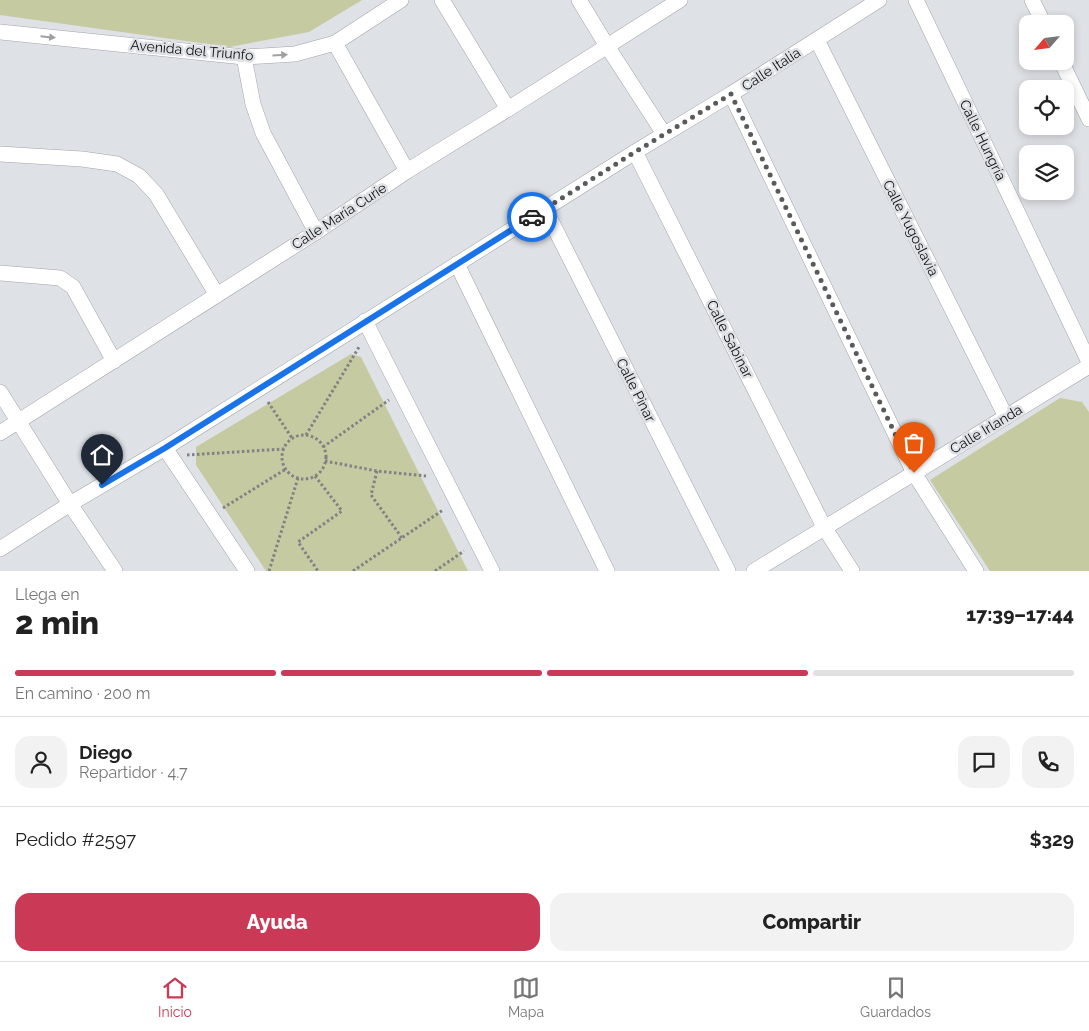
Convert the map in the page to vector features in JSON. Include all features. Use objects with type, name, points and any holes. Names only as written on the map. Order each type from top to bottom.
[{"type":"street","name":"Avenida del Triunfo","points":[[0,32],[244,57],[295,54],[335,43],[401,0]]},
{"type":"street","points":[[442,0],[508,109]]},
{"type":"street","points":[[579,0],[664,134]]},
{"type":"street","name":"Calle María Curie","points":[[0,433],[316,232],[407,171],[680,0]]},
{"type":"street","name":"Calle Italia","points":[[0,549],[70,504],[165,448],[879,0]]},
{"type":"street","name":"Calle Hungría","points":[[916,0],[1089,364]]},
{"type":"street","points":[[1032,0],[1040,15]]},
{"type":"street","name":"Calle Yugoslavia","points":[[817,40],[1006,418]]},
{"type":"street","points":[[335,43],[407,171]]},
{"type":"street","points":[[244,57],[253,104],[264,133],[316,232]]},
{"type":"street","points":[[1066,70],[1089,119]]},
{"type":"street","points":[[731,94],[914,473],[976,571]]},
{"type":"street","name":"Calle Sabinar","points":[[635,152],[824,527],[852,571]]},
{"type":"street","points":[[0,154],[82,159],[117,164],[139,176],[156,194],[217,295]]},
{"type":"street","name":"Calle Pinar","points":[[545,209],[728,571]]},
{"type":"street","points":[[457,264],[607,571]]},
{"type":"street","points":[[0,273],[60,278],[66,282],[72,287],[114,361]]},
{"type":"street","points":[[365,321],[492,571]]},
{"type":"street","name":"Calle Irlanda","points":[[754,571],[1006,418],[1089,364]]},
{"type":"street","points":[[0,392],[114,571]]},
{"type":"street","points":[[165,448],[247,571]]},
{"type":"path","points":[[352,344],[363,349]]},
{"type":"path","points":[[306,436],[358,347]]},
{"type":"path","points":[[323,447],[389,400],[384,392]]},
{"type":"path","points":[[266,399],[292,438]]},
{"type":"path","points":[[306,436],[313,437],[319,441],[323,447],[325,461],[323,468],[315,476],[305,479],[291,475],[286,470],[282,456],[287,443],[292,438],[306,436]]},
{"type":"path","points":[[190,447],[186,457],[284,449]]},
{"type":"path","points":[[325,461],[377,471],[426,476]]},
{"type":"path","points":[[422,467],[430,484]]},
{"type":"path","points":[[219,510],[286,470]]},
{"type":"path","points":[[377,471],[371,495],[402,538]]},
{"type":"path","points":[[315,476],[342,511],[298,542],[318,571]]},
{"type":"path","points":[[269,571],[298,478]]},
{"type":"path","points":[[353,571],[443,510],[447,518]]},
{"type":"path","points":[[460,543],[467,558]]},
{"type":"path","points":[[435,571],[464,551]]},
{"type":"green space","points":[[0,0],[362,0],[309,32],[229,47],[0,15]]},
{"type":"green space","points":[[351,354],[361,357],[468,571],[266,571],[196,465],[196,447]]},
{"type":"green space","points":[[1060,398],[1082,402],[1089,412],[1089,571],[990,571],[930,480]]},
{"type":"way so far","points":[[532,217],[731,94],[914,473]]},
{"type":"route","points":[[102,485],[165,448],[532,217]]}]
